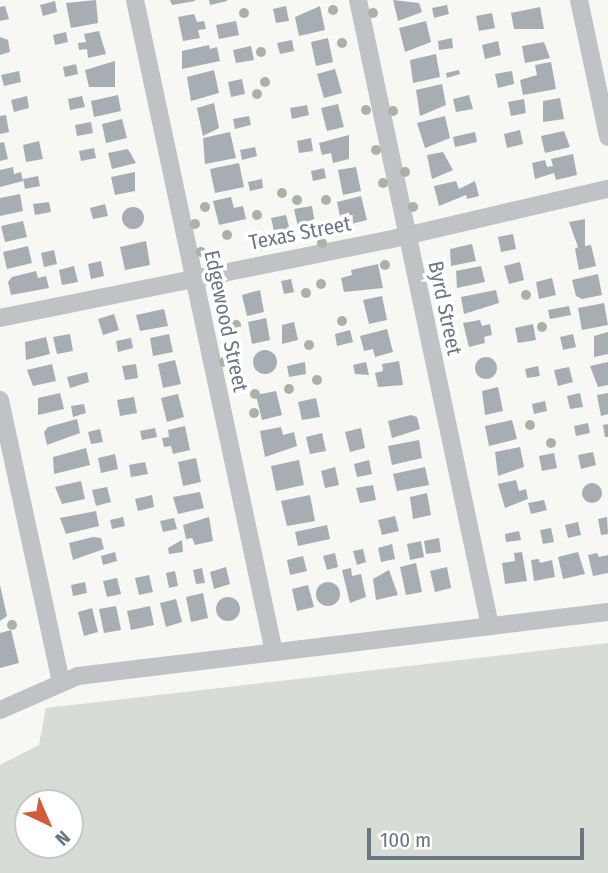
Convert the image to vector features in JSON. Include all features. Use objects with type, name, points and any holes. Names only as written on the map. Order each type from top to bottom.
[{"type":"street","name":"Edgewood Street","points":[[135,0],[274,652]]},
{"type":"street","name":"Byrd Street","points":[[358,0],[490,626]]},
{"type":"street","points":[[579,0],[608,138]]},
{"type":"street","name":"Texas Street","points":[[0,318],[608,189]]},
{"type":"street","points":[[0,400],[61,681]]},
{"type":"street","points":[[0,710],[61,681],[274,652],[608,612]]},
{"type":"shaded area","points":[[608,643],[608,873],[0,873],[0,765],[39,745],[46,708]]},
{"type":"building","points":[[96,0],[98,23],[71,28],[66,3]]},
{"type":"building","points":[[170,0],[195,0],[195,1],[172,5]]},
{"type":"building","points":[[209,0],[227,0],[227,1],[210,5]]},
{"type":"building","points":[[393,0],[419,3],[422,12],[398,21]]},
{"type":"building","points":[[55,1],[57,12],[43,16],[40,5]]},
{"type":"building","points":[[447,5],[449,14],[434,18],[432,8]]},
{"type":"building","points":[[5,6],[9,19],[0,21],[0,7]]},
{"type":"building","points":[[286,6],[289,21],[276,23],[273,9]]},
{"type":"building","points":[[320,6],[325,30],[299,36],[295,17]]},
{"type":"building","points":[[540,7],[544,29],[514,29],[511,13]]},
{"type":"building","points":[[492,13],[495,28],[479,31],[476,16]]},
{"type":"building","points":[[194,14],[197,22],[204,21],[206,29],[198,30],[200,38],[183,41],[178,17]]},
{"type":"building","points":[[236,21],[239,35],[219,39],[216,25]]},
{"type":"building","points":[[426,21],[431,42],[405,52],[399,28]]},
{"type":"building","points":[[99,31],[106,54],[88,58],[87,49],[79,50],[78,43],[86,42],[84,34]]},
{"type":"building","points":[[66,32],[68,42],[55,45],[53,35]]},
{"type":"building","points":[[0,37],[8,40],[10,52],[0,55]]},
{"type":"building","points":[[328,38],[333,62],[316,66],[311,42]]},
{"type":"building","points":[[452,38],[453,48],[439,50],[438,41]]},
{"type":"building","points":[[292,40],[294,51],[280,54],[277,43]]},
{"type":"building","points":[[498,41],[501,55],[485,59],[482,45]]},
{"type":"building","points":[[544,42],[550,58],[525,63],[522,46]]},
{"type":"building","points":[[209,45],[210,49],[217,47],[220,61],[182,69],[182,51]]},
{"type":"building","points":[[251,46],[254,60],[236,63],[233,50]]},
{"type":"building","points":[[436,54],[440,77],[413,83],[410,60]]},
{"type":"building","points":[[115,61],[115,87],[89,87],[85,70]]},
{"type":"building","points":[[551,62],[556,89],[523,95],[520,80],[537,75],[535,65]]},
{"type":"building","points":[[76,64],[78,74],[65,77],[63,67]]},
{"type":"building","points":[[335,69],[342,93],[324,98],[317,74]]},
{"type":"building","points":[[214,70],[219,93],[191,101],[187,77]]},
{"type":"building","points":[[459,70],[460,74],[447,78],[446,73]]},
{"type":"building","points":[[19,71],[21,82],[4,86],[1,75]]},
{"type":"building","points":[[512,71],[514,84],[498,88],[495,74]]},
{"type":"building","points":[[242,79],[245,94],[231,97],[228,82]]},
{"type":"building","points":[[442,84],[446,105],[420,116],[416,90]]},
{"type":"building","points":[[118,95],[121,111],[94,117],[91,101]]},
{"type":"building","points":[[469,95],[473,109],[456,112],[453,99]]},
{"type":"building","points":[[27,96],[29,108],[14,112],[11,100]]},
{"type":"building","points":[[82,96],[85,107],[70,110],[68,99]]},
{"type":"building","points":[[560,98],[564,119],[543,122],[543,101]]},
{"type":"building","points":[[524,99],[526,113],[511,116],[508,102]]},
{"type":"building","points":[[214,103],[219,128],[203,136],[197,108]]},
{"type":"building","points":[[338,104],[344,127],[327,131],[321,108]]},
{"type":"building","points":[[307,105],[309,115],[292,119],[290,108]]},
{"type":"building","points":[[6,115],[9,132],[0,134],[0,116]]},
{"type":"building","points":[[249,116],[251,125],[235,129],[233,119]]},
{"type":"building","points":[[445,116],[450,138],[425,148],[417,123]]},
{"type":"building","points":[[122,119],[127,138],[106,143],[102,124]]},
{"type":"building","points":[[91,122],[93,133],[77,136],[75,125]]},
{"type":"building","points":[[520,130],[523,144],[507,148],[504,134]]},
{"type":"building","points":[[564,131],[570,147],[545,153],[541,136]]},
{"type":"building","points":[[230,132],[236,158],[205,164],[203,138]]},
{"type":"building","points":[[475,132],[477,142],[455,147],[453,137]]},
{"type":"building","points":[[349,135],[349,159],[333,163],[331,153],[322,155],[319,143]]},
{"type":"building","points":[[311,138],[313,151],[299,153],[297,141]]},
{"type":"building","points":[[39,141],[43,159],[26,162],[23,145]]},
{"type":"building","points":[[4,142],[8,159],[0,161],[0,143]]},
{"type":"building","points":[[255,147],[257,156],[242,160],[240,150]]},
{"type":"building","points":[[94,148],[96,158],[81,161],[79,151]]},
{"type":"building","points":[[128,149],[136,163],[112,169],[108,153]]},
{"type":"building","points":[[443,152],[453,170],[432,179],[427,155]]},
{"type":"building","points":[[573,154],[577,175],[556,180],[554,173],[535,179],[532,163],[545,160],[547,167],[553,166],[551,159]]},
{"type":"building","points":[[239,163],[244,187],[215,193],[210,169]]},
{"type":"building","points":[[13,167],[14,174],[21,172],[23,181],[0,187],[0,170]]},
{"type":"building","points":[[356,167],[361,191],[343,195],[338,170]]},
{"type":"building","points":[[324,168],[326,178],[313,181],[311,171]]},
{"type":"building","points":[[135,172],[135,191],[115,195],[111,177]]},
{"type":"building","points":[[38,176],[40,186],[25,189],[23,179]]},
{"type":"building","points":[[262,179],[263,188],[250,191],[248,182]]},
{"type":"building","points":[[456,181],[459,189],[475,181],[479,196],[467,199],[466,195],[439,206],[434,186]]},
{"type":"building","points":[[20,194],[23,211],[0,216],[0,198]]},
{"type":"building","points":[[361,196],[367,220],[351,224],[348,215],[340,216],[337,202]]},
{"type":"building","points":[[231,197],[234,208],[243,206],[246,219],[219,225],[213,201]]},
{"type":"building","points":[[49,202],[51,212],[35,215],[33,204]]},
{"type":"building","points":[[105,204],[108,216],[93,219],[90,208]]},
{"type":"building","points":[[312,206],[315,224],[298,227],[294,209]]},
{"type":"building","points":[[133,207],[141,210],[144,218],[141,226],[133,229],[125,226],[122,218],[125,210]]},
{"type":"building","points":[[286,215],[290,231],[275,235],[271,218]]},
{"type":"building","points":[[585,219],[585,246],[591,245],[596,266],[579,270],[575,249],[578,247],[569,222]]},
{"type":"building","points":[[23,221],[27,237],[5,242],[1,226]]},
{"type":"building","points":[[513,234],[516,249],[501,252],[498,237]]},
{"type":"building","points":[[146,241],[150,265],[125,270],[120,247]]},
{"type":"building","points":[[472,244],[476,261],[451,266],[450,249]]},
{"type":"building","points":[[28,246],[32,263],[7,269],[3,252]]},
{"type":"building","points":[[54,250],[57,264],[44,267],[41,253]]},
{"type":"building","points":[[101,261],[104,276],[91,279],[88,264]]},
{"type":"building","points":[[520,262],[524,280],[509,284],[504,266]]},
{"type":"building","points":[[378,264],[383,288],[344,292],[341,278],[352,275],[351,270]]},
{"type":"building","points":[[74,266],[78,282],[62,285],[59,270]]},
{"type":"building","points":[[481,266],[485,282],[457,288],[456,271]]},
{"type":"building","points":[[36,271],[38,278],[46,276],[49,288],[11,295],[8,282],[12,277]]},
{"type":"building","points":[[598,274],[602,295],[582,299],[576,296],[572,280]]},
{"type":"building","points":[[552,278],[556,295],[539,299],[536,282]]},
{"type":"building","points":[[291,279],[294,292],[284,294],[281,281]]},
{"type":"building","points":[[260,290],[264,312],[247,316],[242,295]]},
{"type":"building","points":[[496,290],[499,303],[464,314],[461,297]]},
{"type":"building","points":[[382,296],[387,320],[369,324],[363,300]]},
{"type":"building","points":[[604,303],[608,325],[582,330],[578,308]]},
{"type":"building","points":[[569,306],[571,315],[550,319],[548,310]]},
{"type":"building","points":[[164,309],[168,326],[140,331],[136,315]]},
{"type":"building","points":[[114,314],[119,330],[103,335],[98,319]]},
{"type":"building","points":[[266,318],[270,340],[252,344],[248,322]]},
{"type":"building","points":[[480,320],[482,326],[490,324],[492,335],[484,337],[485,343],[469,347],[463,323]]},
{"type":"building","points":[[294,322],[298,340],[282,344],[282,325]]},
{"type":"building","points":[[533,324],[536,340],[518,343],[515,328]]},
{"type":"building","points":[[387,329],[393,352],[375,357],[373,349],[364,351],[360,336]]},
{"type":"building","points":[[350,330],[353,342],[337,346],[335,334]]},
{"type":"building","points":[[608,332],[608,354],[594,357],[594,336]]},
{"type":"building","points":[[70,334],[73,351],[57,354],[53,337]]},
{"type":"building","points":[[169,334],[173,352],[153,356],[150,338]]},
{"type":"building","points":[[573,334],[576,347],[563,350],[560,337]]},
{"type":"building","points":[[46,337],[50,354],[26,360],[25,342]]},
{"type":"building","points":[[131,338],[133,348],[118,352],[116,341]]},
{"type":"building","points":[[265,350],[276,357],[277,362],[270,373],[265,374],[254,367],[253,362],[260,351]]},
{"type":"building","points":[[486,357],[494,360],[497,368],[494,376],[486,379],[478,376],[475,368],[478,360]]},
{"type":"building","points":[[175,360],[181,384],[163,388],[158,364]]},
{"type":"building","points":[[399,361],[403,385],[378,387],[375,373],[383,371],[382,364]]},
{"type":"building","points":[[305,362],[306,374],[289,377],[287,366]]},
{"type":"building","points":[[366,362],[369,375],[355,374],[353,365]]},
{"type":"building","points":[[608,362],[608,385],[598,387],[590,366]]},
{"type":"building","points":[[52,364],[56,381],[33,386],[27,370]]},
{"type":"building","points":[[136,364],[138,378],[125,380],[122,366]]},
{"type":"building","points":[[538,366],[540,376],[527,378],[525,369]]},
{"type":"building","points":[[569,367],[573,382],[558,386],[554,370]]},
{"type":"building","points":[[87,372],[89,382],[70,388],[67,377]]},
{"type":"building","points":[[498,387],[503,411],[485,415],[482,391]]},
{"type":"building","points":[[276,391],[282,415],[262,420],[256,395]]},
{"type":"building","points":[[60,393],[64,409],[38,415],[38,398]]},
{"type":"building","points":[[580,393],[583,407],[570,409],[567,396]]},
{"type":"building","points":[[608,393],[608,414],[601,416],[597,395]]},
{"type":"building","points":[[178,394],[184,417],[167,422],[161,398]]},
{"type":"building","points":[[134,397],[137,413],[120,416],[117,400]]},
{"type":"building","points":[[316,398],[320,417],[302,420],[298,402]]},
{"type":"building","points":[[545,401],[547,411],[534,414],[532,404]]},
{"type":"building","points":[[84,404],[86,413],[73,417],[71,406]]},
{"type":"building","points":[[411,415],[417,417],[420,429],[392,438],[388,421]]},
{"type":"building","points":[[77,419],[80,433],[47,445],[44,432],[48,427]]},
{"type":"building","points":[[512,420],[517,439],[489,446],[485,426]]},
{"type":"building","points":[[588,423],[590,433],[576,436],[574,426]]},
{"type":"building","points":[[608,424],[608,437],[605,437],[603,425]]},
{"type":"building","points":[[185,426],[190,450],[173,454],[171,446],[164,447],[162,438],[169,437],[168,430]]},
{"type":"building","points":[[281,427],[283,435],[294,432],[297,446],[265,457],[260,431]]},
{"type":"building","points":[[155,428],[157,437],[142,440],[140,431]]},
{"type":"building","points":[[361,428],[365,448],[350,452],[345,432]]},
{"type":"building","points":[[100,429],[103,442],[91,444],[88,432]]},
{"type":"building","points":[[322,433],[326,451],[310,454],[306,437]]},
{"type":"building","points":[[419,440],[422,458],[392,465],[388,446]]},
{"type":"building","points":[[520,447],[524,467],[498,476],[495,452]]},
{"type":"building","points":[[86,448],[90,465],[54,474],[53,457]]},
{"type":"building","points":[[593,452],[596,465],[581,469],[578,455]]},
{"type":"building","points":[[554,453],[557,468],[542,471],[539,456]]},
{"type":"building","points":[[115,454],[118,469],[101,473],[98,458]]},
{"type":"building","points":[[196,458],[201,482],[183,486],[178,462]]},
{"type":"building","points":[[299,460],[304,485],[276,491],[271,466]]},
{"type":"building","points":[[369,460],[372,474],[357,477],[354,464]]},
{"type":"building","points":[[145,462],[148,474],[131,477],[129,465]]},
{"type":"building","points":[[335,467],[339,485],[325,488],[321,471]]},
{"type":"building","points":[[425,467],[429,485],[397,491],[393,474]]},
{"type":"building","points":[[516,480],[519,491],[526,489],[528,499],[505,508],[498,484]]},
{"type":"building","points":[[81,481],[85,499],[62,504],[55,487]]},
{"type":"building","points":[[588,483],[596,483],[602,493],[596,503],[588,503],[582,497],[582,489]]},
{"type":"building","points":[[373,485],[376,500],[360,503],[356,488]]},
{"type":"building","points":[[107,487],[111,502],[96,506],[92,490]]},
{"type":"building","points":[[200,492],[204,508],[178,514],[173,497]]},
{"type":"building","points":[[427,493],[431,515],[413,519],[410,497]]},
{"type":"building","points":[[152,495],[154,507],[138,511],[135,499]]},
{"type":"building","points":[[310,495],[315,521],[287,526],[281,501]]},
{"type":"building","points":[[544,500],[547,510],[531,514],[528,503]]},
{"type":"building","points":[[96,511],[99,526],[66,534],[60,518]]},
{"type":"building","points":[[395,516],[399,531],[382,535],[378,520]]},
{"type":"building","points":[[123,517],[125,526],[112,529],[110,520]]},
{"type":"building","points":[[209,517],[213,541],[195,545],[192,538],[186,539],[183,525]]},
{"type":"building","points":[[607,517],[608,534],[601,535],[598,519]]},
{"type":"building","points":[[174,518],[177,529],[163,532],[160,521]]},
{"type":"building","points":[[578,522],[581,535],[568,538],[565,525]]},
{"type":"building","points":[[327,525],[330,539],[298,546],[295,532]]},
{"type":"building","points":[[551,528],[554,542],[543,544],[540,530]]},
{"type":"building","points":[[519,531],[521,540],[506,542],[505,534]]},
{"type":"building","points":[[93,537],[101,538],[104,549],[73,560],[69,543]]},
{"type":"building","points":[[439,538],[441,552],[426,554],[424,541]]},
{"type":"building","points":[[182,540],[183,552],[169,554],[168,548]]},
{"type":"building","points":[[421,541],[424,557],[410,560],[407,544]]},
{"type":"building","points":[[392,544],[395,559],[381,562],[378,548]]},
{"type":"building","points":[[363,549],[366,562],[357,565],[353,551]]},
{"type":"building","points":[[115,552],[117,561],[103,565],[101,556]]},
{"type":"building","points":[[522,552],[527,581],[505,584],[502,563],[515,561],[514,553]]},
{"type":"building","points":[[578,552],[585,574],[563,579],[558,557]]},
{"type":"building","points":[[335,553],[338,567],[327,570],[323,556]]},
{"type":"building","points":[[597,553],[599,557],[608,555],[608,573],[593,576],[588,555]]},
{"type":"building","points":[[303,556],[307,571],[290,575],[287,560]]},
{"type":"building","points":[[539,559],[540,563],[552,560],[555,577],[534,581],[531,560]]},
{"type":"building","points":[[416,563],[422,592],[406,595],[400,567]]},
{"type":"building","points":[[226,567],[230,584],[214,589],[210,572]]},
{"type":"building","points":[[447,567],[451,588],[435,592],[430,571]]},
{"type":"building","points":[[202,568],[205,583],[196,584],[193,570]]},
{"type":"building","points":[[351,568],[352,576],[361,574],[366,597],[350,603],[342,570]]},
{"type":"building","points":[[389,570],[398,595],[376,600],[373,579]]},
{"type":"building","points":[[175,571],[178,586],[169,588],[166,573]]},
{"type":"building","points":[[149,575],[153,592],[139,595],[135,578]]},
{"type":"building","points":[[117,578],[121,594],[107,597],[103,581]]},
{"type":"building","points":[[85,582],[87,593],[73,596],[71,585]]},
{"type":"building","points":[[328,582],[337,585],[340,594],[337,603],[328,606],[319,603],[316,594],[319,585]]},
{"type":"building","points":[[0,585],[7,616],[0,621]]},
{"type":"building","points":[[308,585],[314,607],[297,611],[292,589]]},
{"type":"building","points":[[203,593],[208,618],[191,622],[186,597]]},
{"type":"building","points":[[228,597],[237,600],[240,609],[237,618],[228,621],[219,618],[216,609],[219,600]]},
{"type":"building","points":[[176,599],[182,622],[166,627],[160,603]]},
{"type":"building","points":[[116,606],[121,630],[104,633],[99,609]]},
{"type":"building","points":[[150,606],[154,625],[131,630],[127,611]]},
{"type":"building","points":[[92,608],[98,632],[84,636],[78,612]]},
{"type":"building","points":[[11,630],[19,663],[0,668],[0,633]]}]
